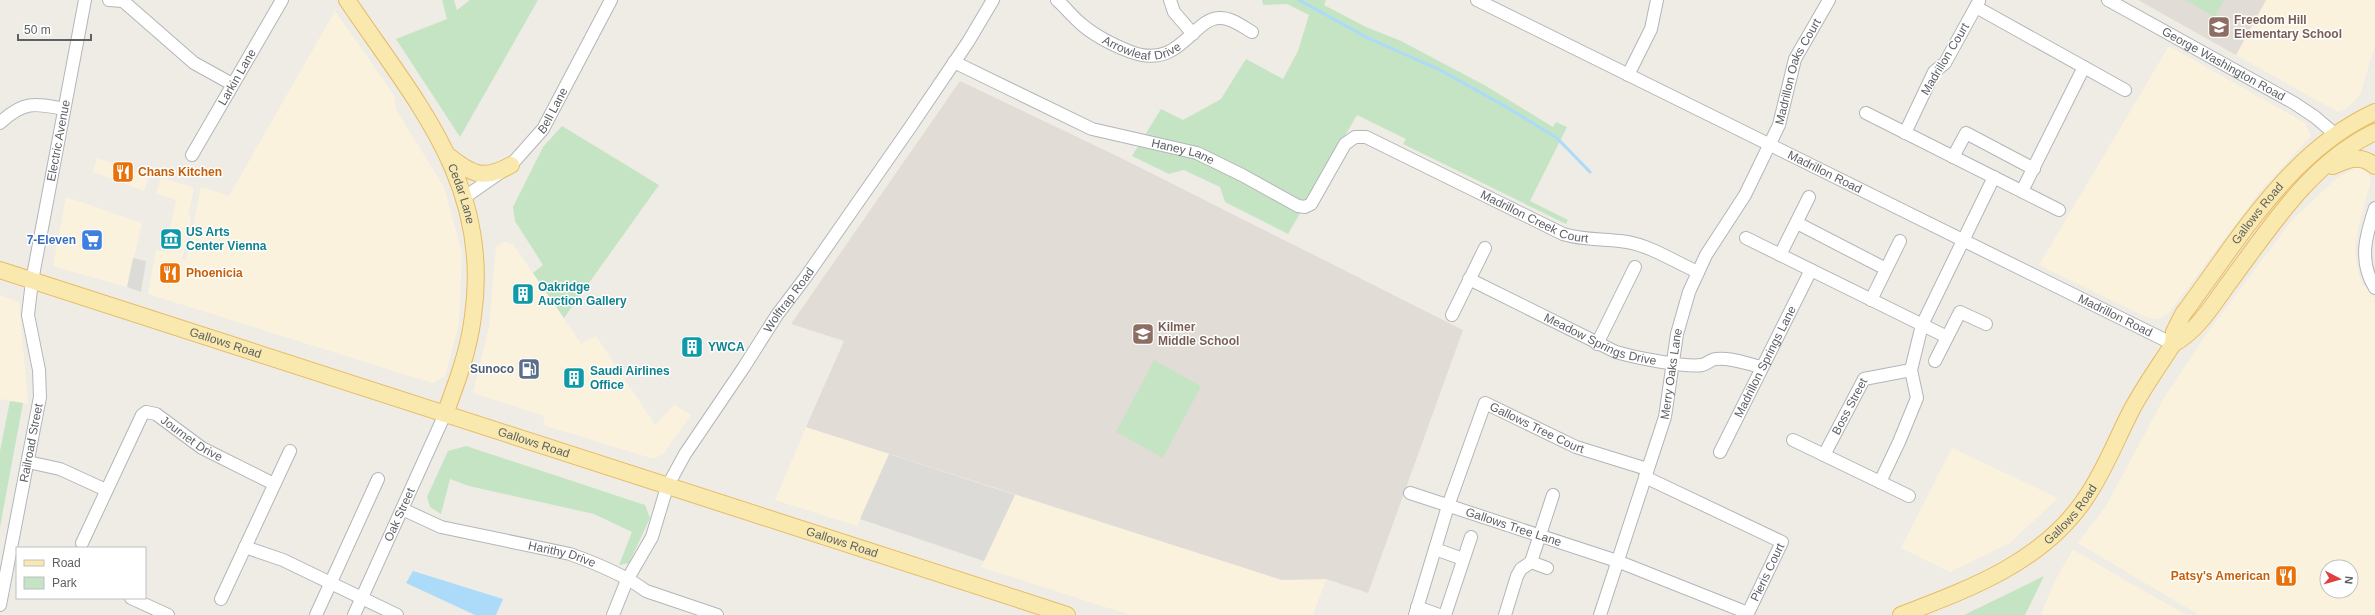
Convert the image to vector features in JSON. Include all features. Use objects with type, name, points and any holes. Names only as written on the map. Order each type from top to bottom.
[{"type":"main road","name":"Cedar Lane","points":[[347,0],[418,105],[449,157],[465,198],[475,240],[477,267],[476,290],[468,342],[445,414]]},
{"type":"main road","name":"Gallows Road","points":[[1910,613],[1932,609],[2012,567],[2038,549],[2061,527],[2085,499],[2132,410],[2173,344],[2174,332],[2183,314],[2259,212],[2293,171],[2336,135],[2375,112]]},
{"type":"main road","name":"Gallows Road","points":[[2173,344],[2185,338],[2212,306],[2284,210],[2315,174],[2348,147],[2375,132]]},
{"type":"main road","points":[[449,157],[465,169],[481,175],[498,172],[511,165]]},
{"type":"main road","points":[[2315,174],[2353,158],[2367,160],[2375,166]]},
{"type":"main road","name":"Gallows Road","points":[[0,270],[667,487],[1067,615]]},
{"type":"street","name":"Electric Avenue","points":[[32,281],[85,0]]},
{"type":"street","points":[[109,0],[123,1],[194,62],[232,84]]},
{"type":"street","name":"Larkin Lane","points":[[192,155],[282,0]]},
{"type":"street","name":"Bell Lane","points":[[465,198],[511,165],[543,130],[611,0]]},
{"type":"street","name":"Wolftrap Road","points":[[613,615],[627,580],[652,537],[667,487],[685,454],[777,315],[805,278],[954,62],[993,0]]},
{"type":"street","points":[[1170,0],[1174,12],[1194,34]]},
{"type":"street","name":"Madrillon Road","points":[[1477,0],[2173,344]]},
{"type":"street","points":[[1628,75],[1652,25],[1657,0]]},
{"type":"street","name":"Madrillon Oaks Court","points":[[1770,145],[1785,108],[1790,75],[1795,59],[1829,0]]},
{"type":"street","name":"George Washington Road","points":[[2108,0],[2294,103],[2315,117],[2336,135]]},
{"type":"street","name":"Arrowleaf Drive","points":[[1062,2],[1090,31],[1120,47],[1140,54],[1162,53],[1174,49],[1194,34],[1206,22],[1220,18],[1229,19],[1252,32]]},
{"type":"street","name":"Madrillon Court","points":[[1904,132],[1934,72],[1945,63],[1977,3],[2125,90]]},
{"type":"street","name":"Haney Lane","points":[[954,62],[1092,129],[1197,153],[1242,175],[1298,206],[1306,207],[1311,204],[1345,144],[1355,137],[1366,137],[1377,142]]},
{"type":"street","points":[[2022,191],[2084,67]]},
{"type":"street","points":[[0,122],[13,110],[28,104],[64,109]]},
{"type":"street","points":[[1866,114],[2060,210]]},
{"type":"street","points":[[1953,157],[1966,133],[2034,169]]},
{"type":"street","name":"Madrillon Creek Court","points":[[1377,142],[1563,234],[1578,238],[1627,242],[1642,246],[1698,272]]},
{"type":"street","name":"Merry Oaks Lane","points":[[1600,615],[1616,561],[1669,400],[1673,362],[1681,317],[1706,255],[1745,195],[1770,145]]},
{"type":"street","points":[[1880,482],[1899,442],[1917,398],[1911,370],[1922,326],[1965,241],[1994,177]]},
{"type":"street","points":[[1780,255],[1809,197]]},
{"type":"street","points":[[2375,208],[2364,243],[2364,255],[2369,279],[2375,288]]},
{"type":"street","points":[[1797,222],[1886,269]]},
{"type":"street","points":[[1746,238],[1947,337]]},
{"type":"street","points":[[1871,300],[1900,241]]},
{"type":"street","points":[[1452,315],[1484,248]]},
{"type":"street","points":[[1597,344],[1635,267]]},
{"type":"street","name":"Madrillon Springs Lane","points":[[1720,452],[1761,367],[1811,270]]},
{"type":"street","name":"Meadow Springs Drive","points":[[1469,279],[1597,344],[1630,357],[1702,365],[1715,359],[1728,359],[1761,367]]},
{"type":"street","name":"Railroad Street","points":[[17,546],[28,462],[40,397],[40,381],[29,327],[32,281]]},
{"type":"street","points":[[1935,361],[1960,312],[1986,324]]},
{"type":"street","name":"Boss Street","points":[[1824,455],[1864,379],[1911,370]]},
{"type":"street","name":"Gallows Tree Court","points":[[1448,506],[1486,403],[1576,447],[1646,473]]},
{"type":"street","name":"Journet Drive","points":[[82,543],[142,415],[146,412],[156,414],[168,420],[202,448],[274,484]]},
{"type":"street","name":"Oak Street","points":[[354,615],[445,414]]},
{"type":"street","points":[[1793,440],[1909,496]]},
{"type":"street","points":[[221,599],[290,451]]},
{"type":"street","points":[[28,462],[60,469],[106,490]]},
{"type":"street","name":"Pieris Court","points":[[1616,561],[1748,613],[1782,542],[1646,473]]},
{"type":"street","points":[[316,615],[378,479]]},
{"type":"street","name":"Gallows Tree Lane","points":[[1410,493],[1616,561]]},
{"type":"street","points":[[1505,615],[1517,576],[1521,569],[1531,562],[1553,495]]},
{"type":"street","points":[[1439,615],[1416,611],[1448,506]]},
{"type":"street","name":"Harithy Drive","points":[[402,509],[441,527],[570,554],[588,560],[646,591],[717,615]]},
{"type":"street","points":[[1445,615],[1471,537]]},
{"type":"street","points":[[245,547],[283,560],[397,615]]},
{"type":"street","name":"Railroad Street","points":[[0,605],[16,549]]},
{"type":"street","points":[[1435,549],[1463,559]]},
{"type":"street","points":[[1531,562],[1547,568]]},
{"type":"street","points":[[133,599],[168,615]]},
{"type":"shaded area","name":"Freedom Hill Elementary School","points":[[2138,0],[2266,0],[2236,55]]},
{"type":"shaded area","points":[[2266,0],[2375,0],[2375,46],[2360,95],[2347,108],[2338,112],[2236,55]]},
{"type":"shaded area","points":[[335,11],[394,95],[396,110],[444,187],[462,253],[459,324],[445,376],[432,383],[148,294],[156,250],[165,252],[176,200],[156,194],[161,177],[194,188],[188,215],[191,216],[190,225],[182,259],[186,261],[201,187],[229,196]]},
{"type":"shaded area","points":[[2169,46],[2305,123],[2311,136],[2262,189],[2168,314],[2159,319],[2148,318],[2039,265]]},
{"type":"shaded area","name":"Kilmer Middle School","points":[[960,81],[1123,159],[1463,330],[1368,593],[1326,579],[1282,580],[806,427],[844,341],[791,324]]},
{"type":"shaded area","points":[[97,158],[149,176],[144,191],[93,172]]},
{"type":"shaded area","points":[[2355,167],[2365,169],[2371,179],[2358,229],[2355,252],[2359,275],[2364,287],[2367,287],[2375,299],[2373,301],[2375,303],[2375,615],[2199,615],[2078,543],[2106,506],[2164,398],[2205,336],[2292,220],[2334,181]]},
{"type":"shaded area","points":[[66,197],[142,223],[127,287],[53,266]]},
{"type":"shaded area","points":[[504,242],[513,244],[581,344],[596,336],[655,425],[674,405],[691,415],[664,453],[654,459],[543,425],[545,416],[473,393],[489,326],[496,247]]},
{"type":"shaded area","points":[[133,258],[146,261],[141,292],[127,287]]},
{"type":"shaded area","points":[[0,295],[19,302],[28,404],[0,399]]},
{"type":"shaded area","points":[[806,427],[889,454],[857,526],[775,500]]},
{"type":"shaded area","points":[[1952,448],[2058,498],[2010,543],[1950,572],[1901,548]]},
{"type":"shaded area","points":[[889,454],[1015,495],[984,561],[860,519]]},
{"type":"shaded area","points":[[1015,495],[1282,580],[1326,579],[1313,615],[1130,615],[981,567]]},
{"type":"shaded area","points":[[2073,550],[2186,615],[2043,615],[2041,613],[2058,575]]},
{"type":"green space","points":[[442,0],[454,0],[457,10],[470,0],[538,0],[460,137],[396,39],[447,19]]},
{"type":"green space","points":[[1262,0],[1326,0],[1324,5],[1366,27],[1401,41],[1486,86],[1553,127],[1556,122],[1567,127],[1530,201],[1568,220],[1566,224],[1403,144],[1406,139],[1357,115],[1288,234],[1225,202],[1220,187],[1184,170],[1169,174],[1132,156],[1161,109],[1183,120],[1221,99],[1246,59],[1283,79],[1298,51],[1309,15],[1287,4],[1263,5]]},
{"type":"green space","points":[[2185,0],[2224,0],[2215,17]]},
{"type":"green space","points":[[562,126],[659,185],[564,318],[533,273],[543,265],[515,221],[513,207],[543,147]]},
{"type":"green space","points":[[1154,360],[1201,386],[1163,458],[1116,432]]},
{"type":"green space","points":[[10,401],[23,403],[0,527],[0,451]]},
{"type":"green space","points":[[466,446],[645,505],[650,518],[629,563],[619,565],[632,532],[594,514],[469,486],[450,479],[441,514],[430,507],[427,497],[448,451]]},
{"type":"green space","points":[[2044,576],[2025,615],[1964,615]]},
{"type":"water","points":[[413,571],[503,599],[496,615],[475,615],[406,583]]},
{"type":"waterway","points":[[1299,0],[1368,38],[1440,70],[1503,105],[1557,138],[1590,172]]},
{"type":"place","name":"Freedom Hill Elementary School","points":[[2219,27]]},
{"type":"place","name":"Chans Kitchen","points":[[123,172]]},
{"type":"place","name":"US Arts Center Vienna","points":[[171,239]]},
{"type":"place","name":"7-Eleven","points":[[92,240]]},
{"type":"place","name":"Phoenicia","points":[[170,273]]},
{"type":"place","name":"Oakridge Auction Gallery","points":[[523,294]]},
{"type":"place","name":"Kilmer Middle School","points":[[1143,334]]},
{"type":"place","name":"YWCA","points":[[692,347]]},
{"type":"place","name":"Sunoco","points":[[529,369]]},
{"type":"place","name":"Saudi Airlines Office","points":[[574,378]]},
{"type":"place","name":"Patsy's American","points":[[2286,576]]}]
